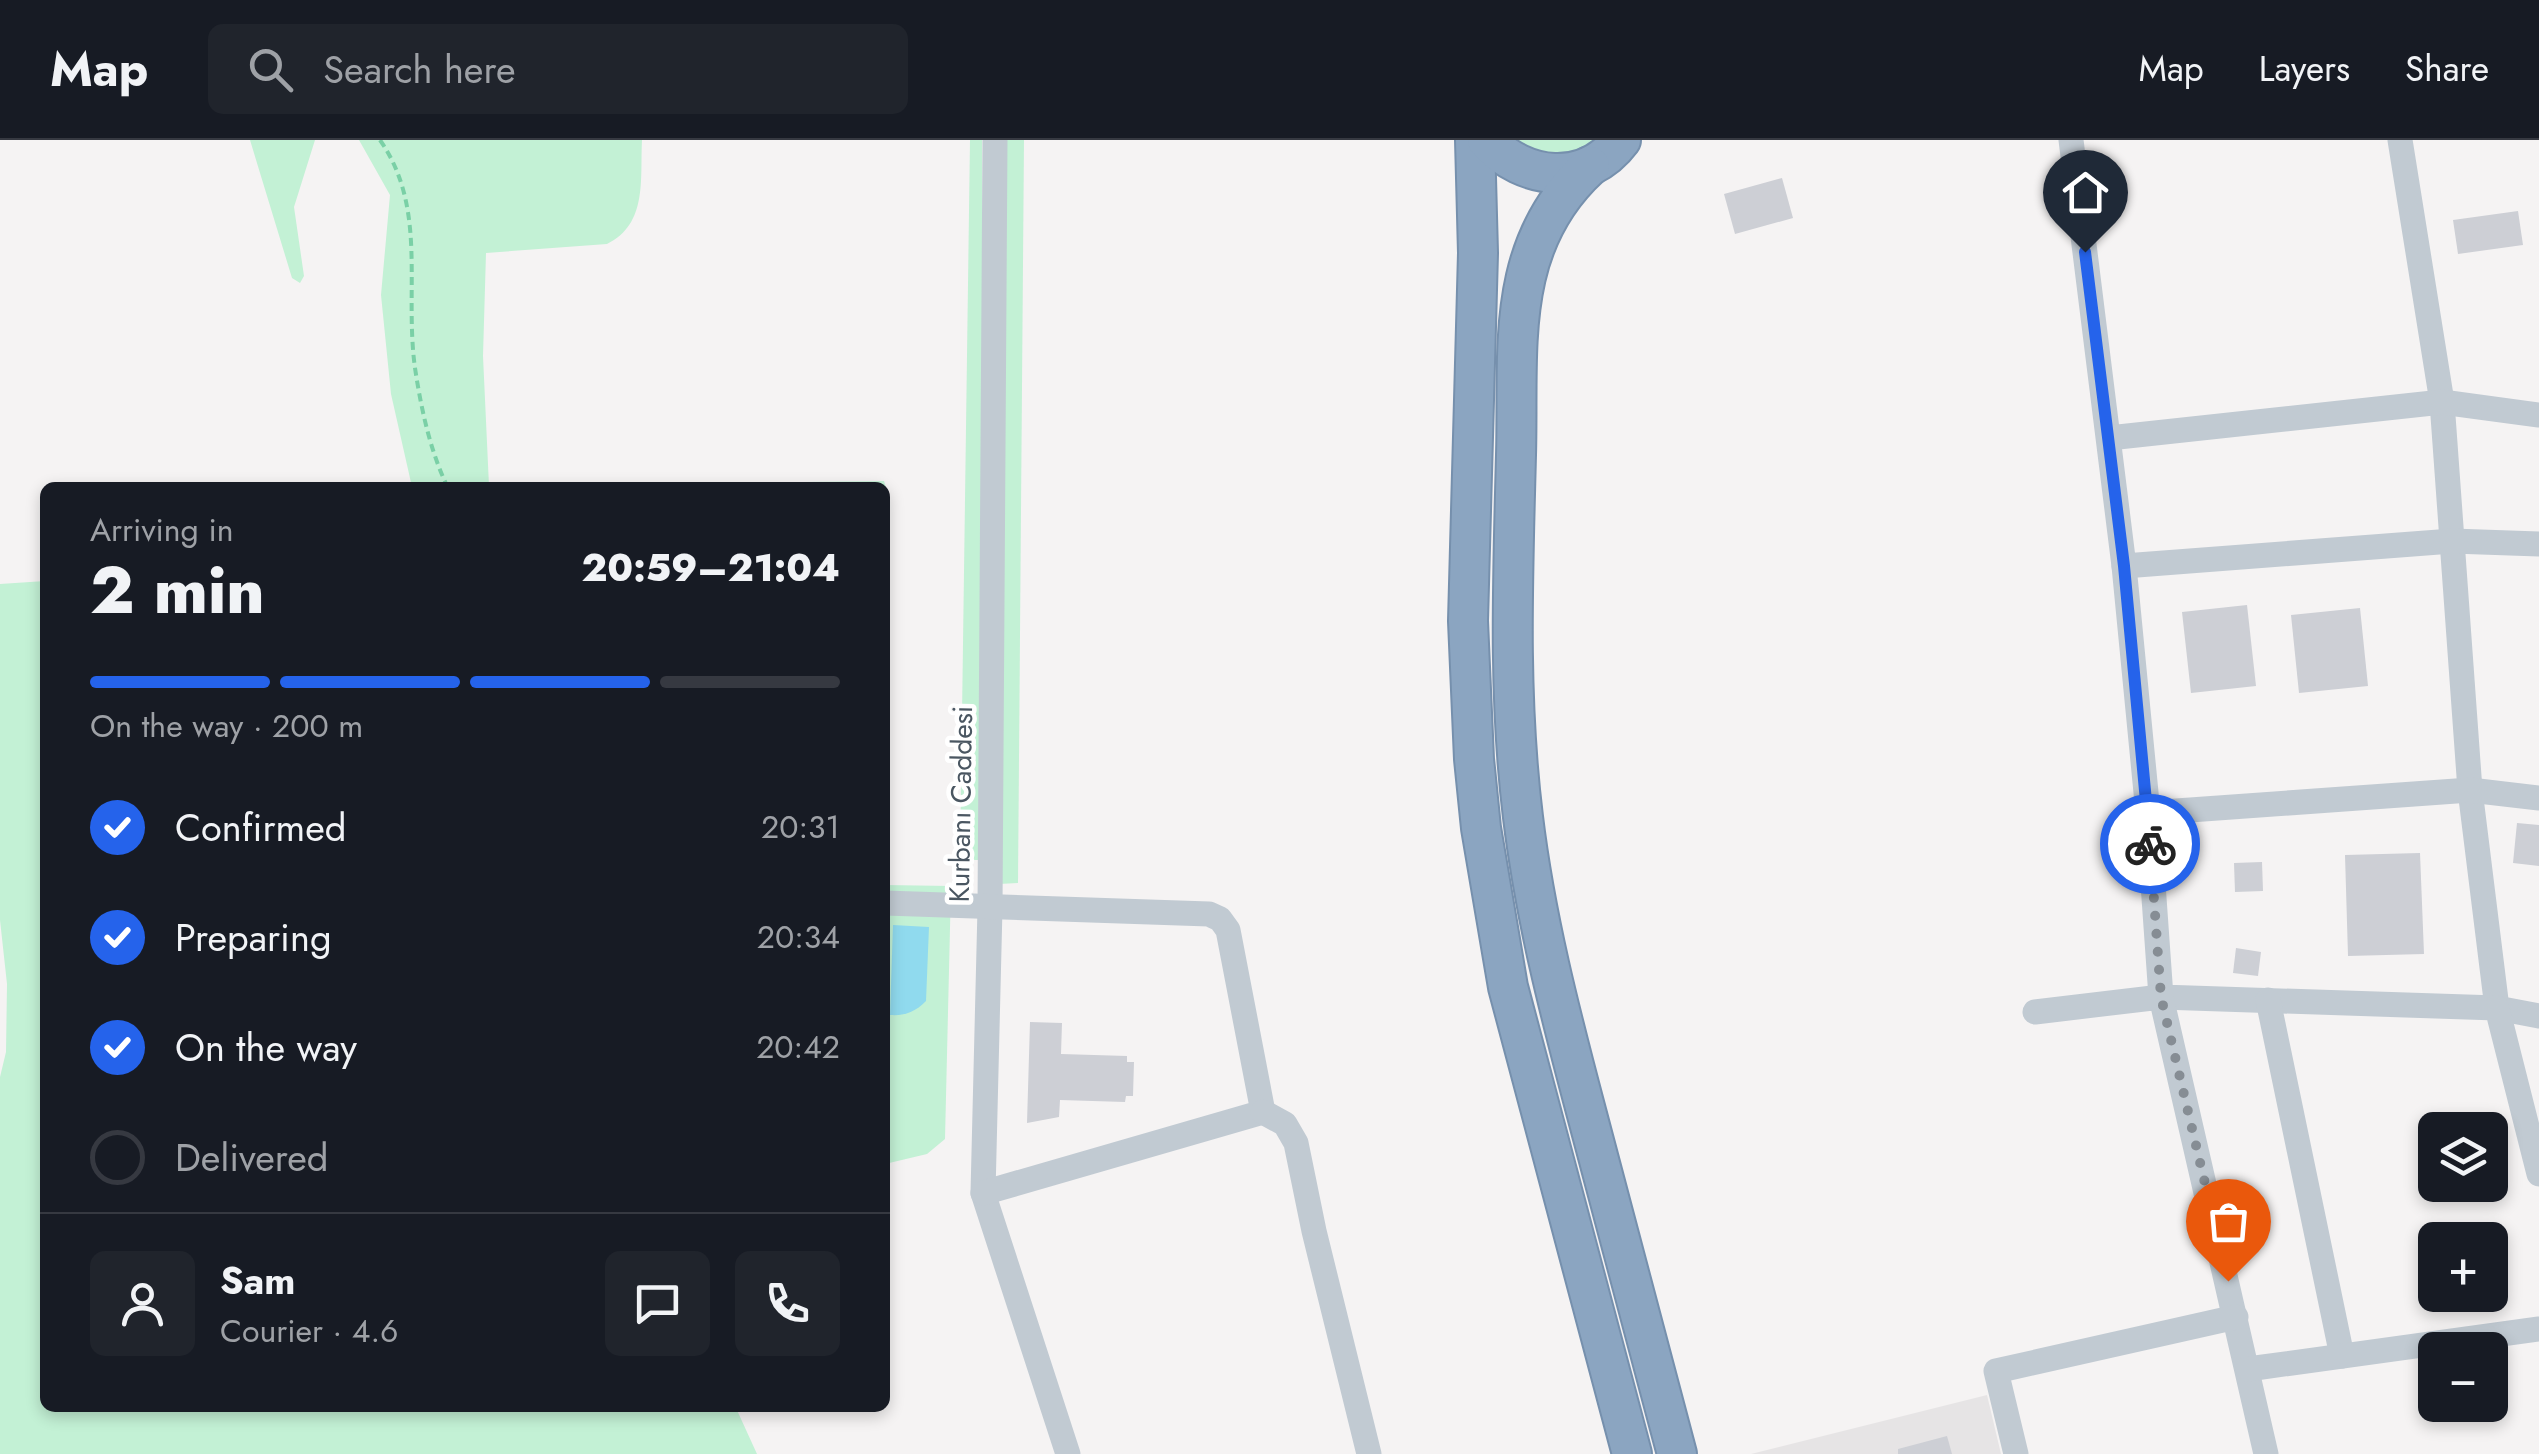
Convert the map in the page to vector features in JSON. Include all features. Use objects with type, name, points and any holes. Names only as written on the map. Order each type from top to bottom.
[{"type":"highway","points":[[1475,140],[1478,253],[1468,621],[1481,828],[1508,987],[1632,1454]]},
{"type":"highway","points":[[1488,140],[1498,152],[1526,169],[1558,174],[1590,166],[1621,140]]},
{"type":"highway","points":[[1590,166],[1560,198],[1540,230],[1528,261],[1520,310],[1510,608],[1516,747],[1544,952],[1678,1454]]},
{"type":"street","name":"Kurbanı Caddesi","points":[[995,140],[990,908],[983,1193],[1068,1454]]},
{"type":"street","points":[[2071,140],[2124,566],[2161,997],[2266,1454]]},
{"type":"street","points":[[2400,140],[2442,402],[2470,790],[2497,1008],[2539,1174]]},
{"type":"street","points":[[2108,438],[2442,402],[2539,415]]},
{"type":"street","points":[[2124,566],[2452,541],[2539,544]]},
{"type":"street","points":[[2148,813],[2470,790],[2539,798]]},
{"type":"street","points":[[890,903],[1209,914],[1220,919],[1228,930],[1263,1112]]},
{"type":"street","points":[[2036,1012],[2161,997],[2497,1008],[2539,1016]]},
{"type":"street","points":[[2268,1000],[2342,1356]]},
{"type":"street","points":[[983,1193],[1263,1112],[1285,1124],[1296,1142],[1369,1454]]},
{"type":"street","points":[[2016,1454],[1996,1371],[2236,1316]]},
{"type":"street","points":[[2248,1369],[2539,1329]]},
{"type":"path","points":[[380,140],[399,172],[409,203],[415,366],[435,461],[445,482]]},
{"type":"shaded area","points":[[1987,1395],[2001,1454],[1751,1454]]},
{"type":"green space","points":[[250,140],[315,140],[294,207],[304,276],[300,283],[292,278]]},
{"type":"green space","points":[[359,140],[642,140],[636,213],[620,235],[607,244],[486,253],[483,356],[489,482],[411,482],[391,394],[381,295],[390,195]]},
{"type":"green space","points":[[970,140],[982,140],[982,599],[978,860],[960,860]]},
{"type":"green space","points":[[1007,140],[1024,140],[1018,883],[999,884]]},
{"type":"green space","points":[[1513,140],[1596,140],[1575,150],[1554,153],[1534,150]]},
{"type":"green space","points":[[40,581],[40,1412],[738,1412],[757,1454],[0,1454],[0,1077],[6,1052],[7,984],[0,920],[0,584]]},
{"type":"green space","points":[[890,885],[951,886],[945,1139],[927,1154],[890,1163]]},
{"type":"water","points":[[893,925],[929,927],[926,1001],[910,1012],[890,1015]]},
{"type":"building","points":[[1782,178],[1793,218],[1735,234],[1724,194]]},
{"type":"building","points":[[2518,211],[2523,245],[2458,254],[2453,220]]},
{"type":"building","points":[[2247,605],[2256,686],[2191,693],[2182,612]]},
{"type":"building","points":[[2360,608],[2368,686],[2299,693],[2291,615]]},
{"type":"building","points":[[2517,823],[2539,825],[2539,866],[2513,863]]},
{"type":"building","points":[[2420,853],[2424,954],[2348,956],[2345,855]]},
{"type":"building","points":[[2262,862],[2263,891],[2235,892],[2234,863]]},
{"type":"building","points":[[2236,948],[2261,952],[2258,976],[2233,973]]},
{"type":"building","points":[[1030,1022],[1062,1023],[1061,1054],[1127,1056],[1127,1062],[1134,1062],[1133,1096],[1126,1096],[1125,1102],[1060,1100],[1059,1117],[1027,1123]]},
{"type":"building","points":[[1947,1436],[1952,1454],[1898,1454],[1898,1449]]},
{"type":"way so far","points":[[2150,844],[2161,997],[2228,1281]]},
{"type":"route","points":[[2085,252],[2124,566],[2150,844]]}]
